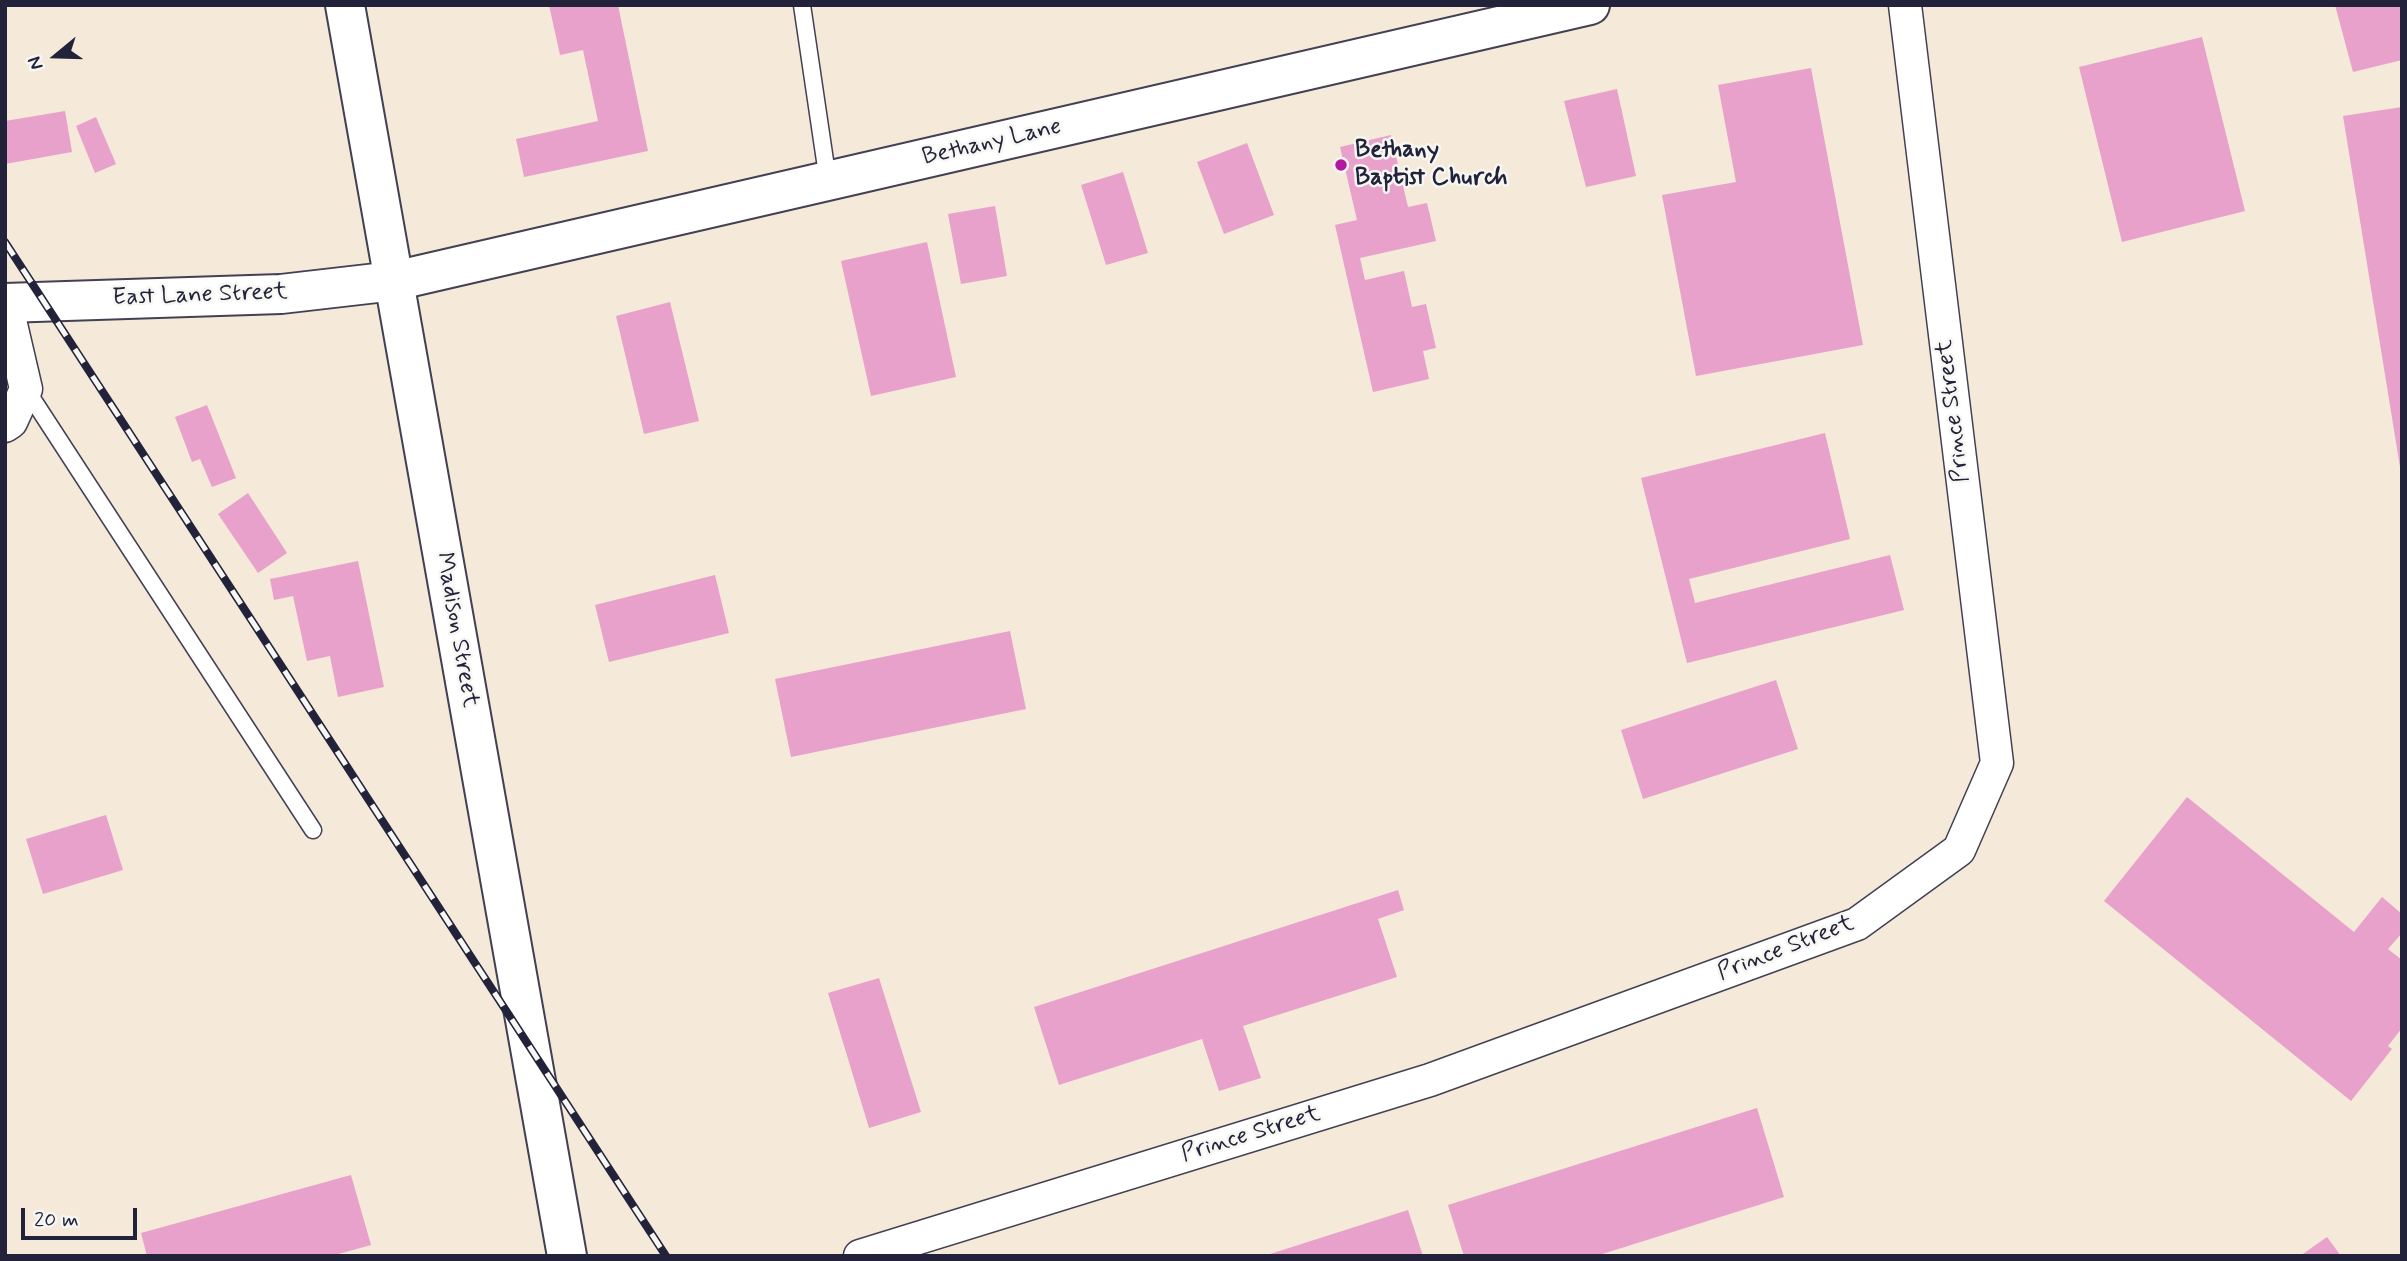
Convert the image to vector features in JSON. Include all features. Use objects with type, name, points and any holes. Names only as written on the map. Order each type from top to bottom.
[{"type":"street","name":"Madison Street","points":[[345,5],[567,1256]]},
{"type":"street","name":"Bethany Lane","points":[[394,281],[1590,5]]},
{"type":"street","name":"Prince Street","points":[[860,1256],[1430,1080],[1857,924],[1959,850],[1997,763],[1905,5]]},
{"type":"street","name":"East Lane Street","points":[[6,303],[281,294],[394,281]]},
{"type":"street","points":[[5,426],[11,422],[26,389],[6,303]]},
{"type":"lane","points":[[802,5],[828,181]]},
{"type":"lane","points":[[26,389],[313,830]]},
{"type":"building","points":[[549,5],[618,5],[648,151],[524,177],[516,139],[598,121],[583,50],[560,55]]},
{"type":"building","points":[[2335,5],[2402,5],[2402,60],[2353,72]]},
{"type":"building","points":[[2202,37],[2245,211],[2122,242],[2079,67]]},
{"type":"building","points":[[1811,68],[1863,345],[1696,376],[1662,195],[1736,182],[1718,85]]},
{"type":"building","points":[[1617,89],[1636,176],[1586,187],[1564,101]]},
{"type":"building","points":[[2402,107],[2402,467],[2400,467],[2343,116]]},
{"type":"building","points":[[65,111],[72,152],[5,164],[5,121]]},
{"type":"building","points":[[96,117],[116,164],[95,173],[76,126]]},
{"type":"building","points":[[1391,135],[1408,207],[1427,203],[1436,241],[1360,258],[1365,280],[1404,271],[1412,307],[1426,304],[1436,348],[1423,351],[1429,379],[1373,392],[1335,225],[1357,220],[1340,147]]},
{"type":"building","points":[[1247,143],[1274,215],[1224,234],[1197,162]]},
{"type":"building","points":[[1123,172],[1148,253],[1106,265],[1081,185]]},
{"type":"building","points":[[995,206],[1007,276],[961,284],[948,214]]},
{"type":"building","points":[[927,242],[956,377],[871,396],[841,261]]},
{"type":"building","points":[[670,302],[699,421],[644,434],[616,316]]},
{"type":"building","points":[[207,405],[236,478],[212,487],[200,459],[192,462],[175,417]]},
{"type":"building","points":[[1825,433],[1850,539],[1689,579],[1695,603],[1890,555],[1904,610],[1687,663],[1641,478]]},
{"type":"building","points":[[248,493],[287,553],[258,573],[218,514]]},
{"type":"building","points":[[358,561],[384,687],[338,697],[330,656],[307,661],[293,596],[274,600],[270,579]]},
{"type":"building","points":[[715,575],[729,633],[609,662],[595,605]]},
{"type":"building","points":[[1010,631],[1026,709],[791,757],[775,679]]},
{"type":"building","points":[[1776,680],[1798,749],[1643,799],[1621,730]]},
{"type":"building","points":[[2187,797],[2354,932],[2382,897],[2402,914],[2402,933],[2388,949],[2402,960],[2402,1028],[2388,1046],[2392,1049],[2351,1101],[2104,901]]},
{"type":"building","points":[[106,815],[123,870],[43,894],[26,839]]},
{"type":"building","points":[[1398,890],[1404,910],[1378,919],[1397,977],[1243,1026],[1261,1078],[1219,1091],[1202,1039],[1059,1085],[1034,1007]]},
{"type":"building","points":[[879,978],[921,1112],[869,1128],[828,993]]},
{"type":"building","points":[[1757,1108],[1784,1197],[1596,1256],[1464,1256],[1448,1205]]},
{"type":"building","points":[[351,1175],[371,1245],[331,1256],[147,1256],[141,1233]]},
{"type":"building","points":[[1408,1210],[1423,1256],[1267,1256],[1267,1255]]},
{"type":"building","points":[[2327,1237],[2341,1256],[2300,1256]]},
{"type":"railway","points":[[5,242],[666,1256]]},
{"type":"place","name":"Bethany Baptist Church","points":[[1341,165]]}]
